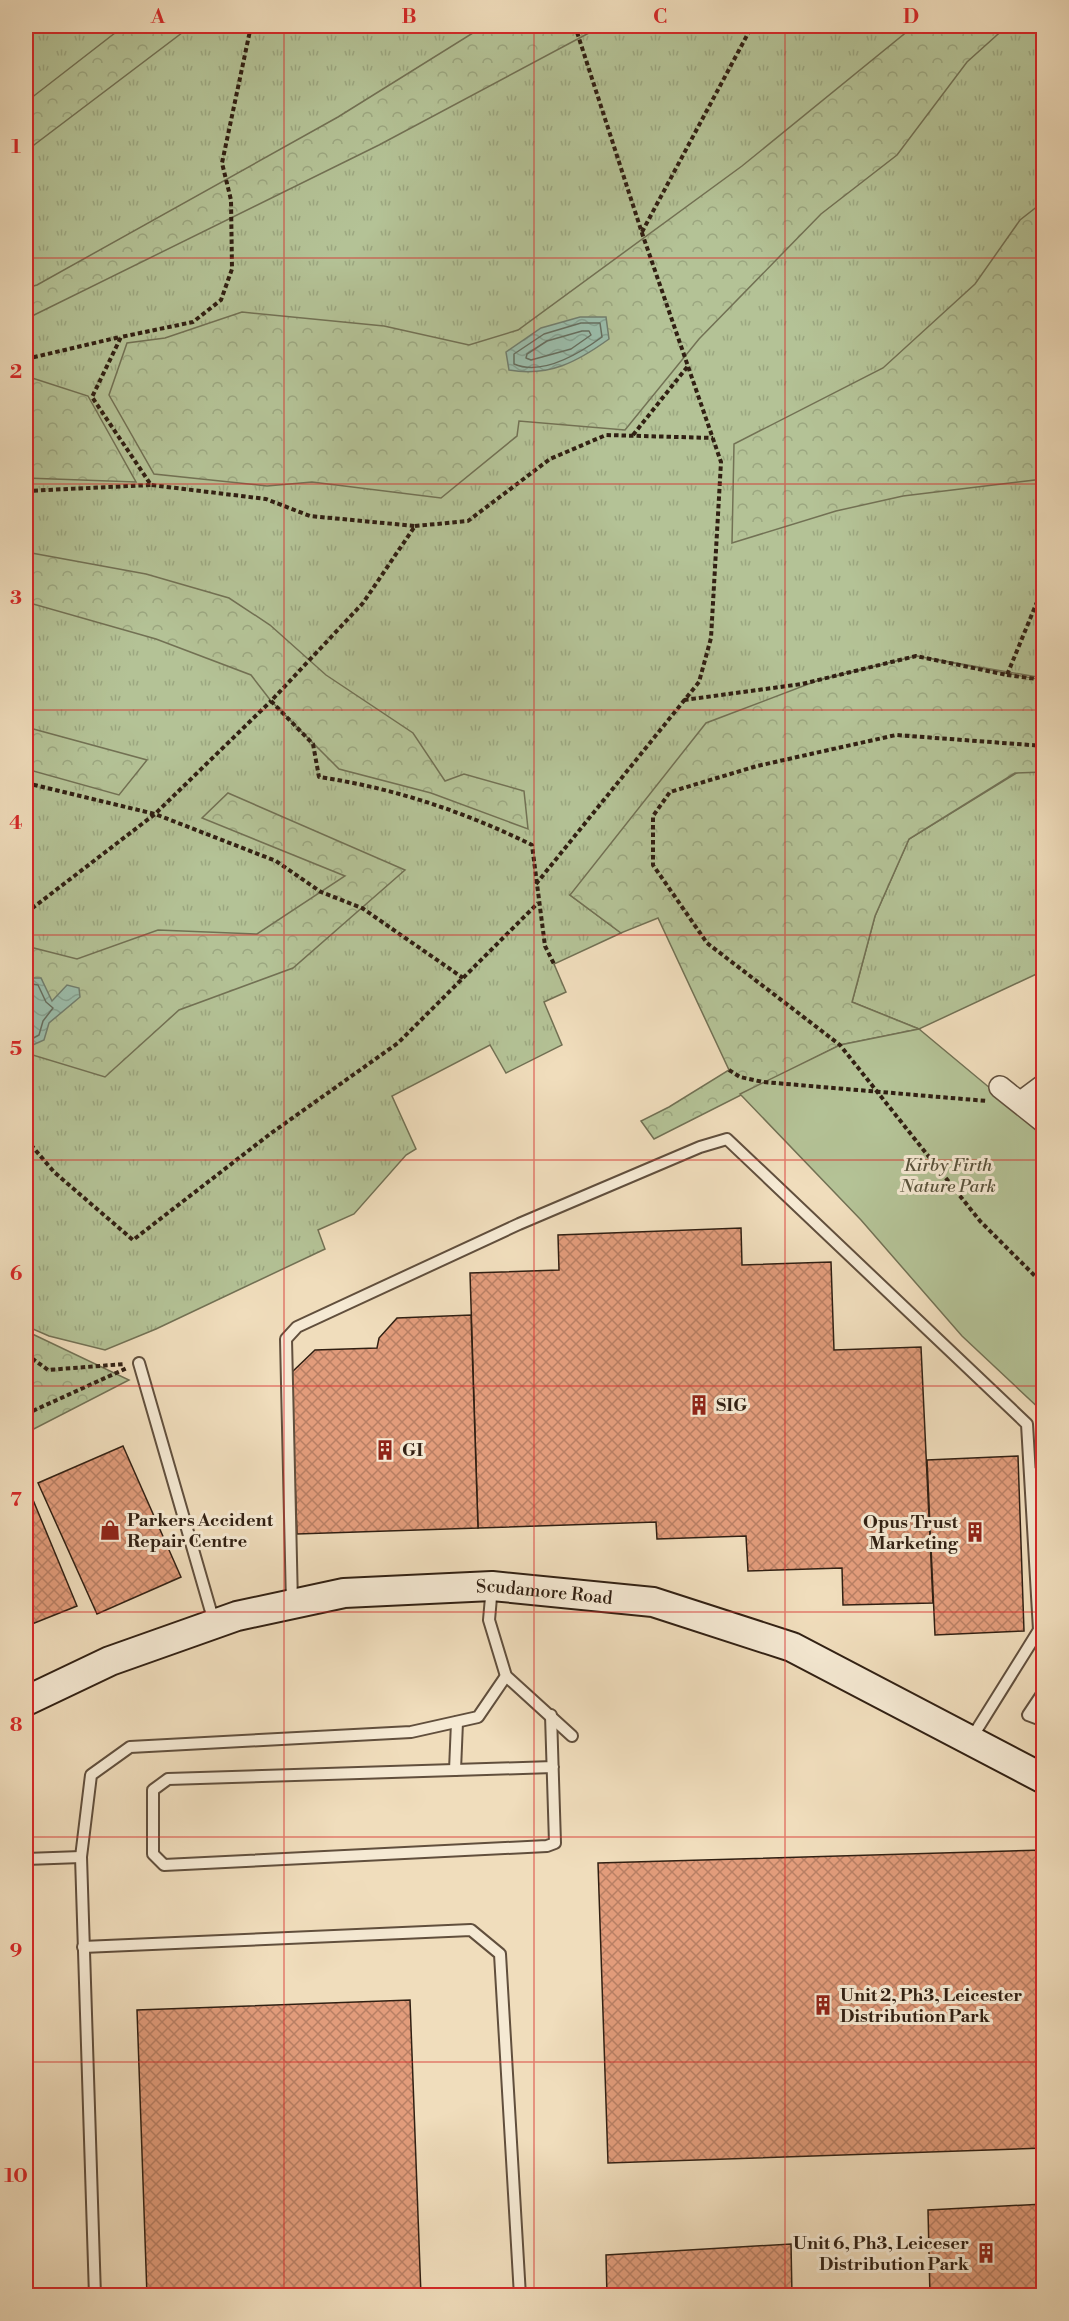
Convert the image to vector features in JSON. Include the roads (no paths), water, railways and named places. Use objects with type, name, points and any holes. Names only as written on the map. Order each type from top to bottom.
[{"type":"street","points":[[1044,1085],[1009,1093],[1044,1122]]},
{"type":"street","name":"Scudamore Road","points":[[26,1701],[110,1661],[237,1616],[344,1593],[492,1586],[653,1602],[792,1647],[1044,1779]]},
{"type":"lane","points":[[292,1604],[286,1339],[297,1327],[519,1224],[700,1147],[727,1139],[1027,1424],[1039,1630],[970,1739]]},
{"type":"lane","points":[[139,1363],[214,1624]]},
{"type":"lane","points":[[1030,1471],[1044,1483]]},
{"type":"lane","points":[[492,1586],[489,1620],[506,1676],[551,1714],[572,1736]]},
{"type":"lane","points":[[95,2295],[81,1857],[91,1775],[130,1747],[411,1732],[478,1717],[506,1676]]},
{"type":"lane","points":[[1044,1691],[1028,1714],[1044,1721]]},
{"type":"lane","points":[[551,1714],[553,1767],[555,1843],[547,1846],[164,1865],[153,1854],[153,1790],[168,1779],[553,1767]]},
{"type":"lane","points":[[454,1770],[456,1722]]},
{"type":"lane","points":[[26,1859],[81,1857]]},
{"type":"lane","points":[[83,1947],[471,1930],[500,1954],[520,2295]]},
{"type":"water","points":[[580,317],[606,317],[609,339],[586,355],[562,366],[537,371],[509,370],[506,352],[541,328]]},
{"type":"water","points":[[26,978],[41,978],[52,1001],[67,985],[79,988],[80,997],[49,1023],[44,1040],[26,1048]]},
{"type":"place","name":"SIG","points":[[699,1405]]},
{"type":"place","name":"GI","points":[[385,1450]]},
{"type":"place","name":"Parkers Accident Repair Centre","points":[[110,1530]]},
{"type":"place","name":"Opus Trust Marketing","points":[[975,1532]]},
{"type":"place","name":"Unit 2, Ph3, Leicester Distribution Park","points":[[823,2005]]},
{"type":"place","name":"Unit 6, Ph3, Leiceser Distribution Park","points":[[986,2253]]},
{"type":"park label","name":"Kirby Firth Nature Park","points":[[948,1175]]}]
